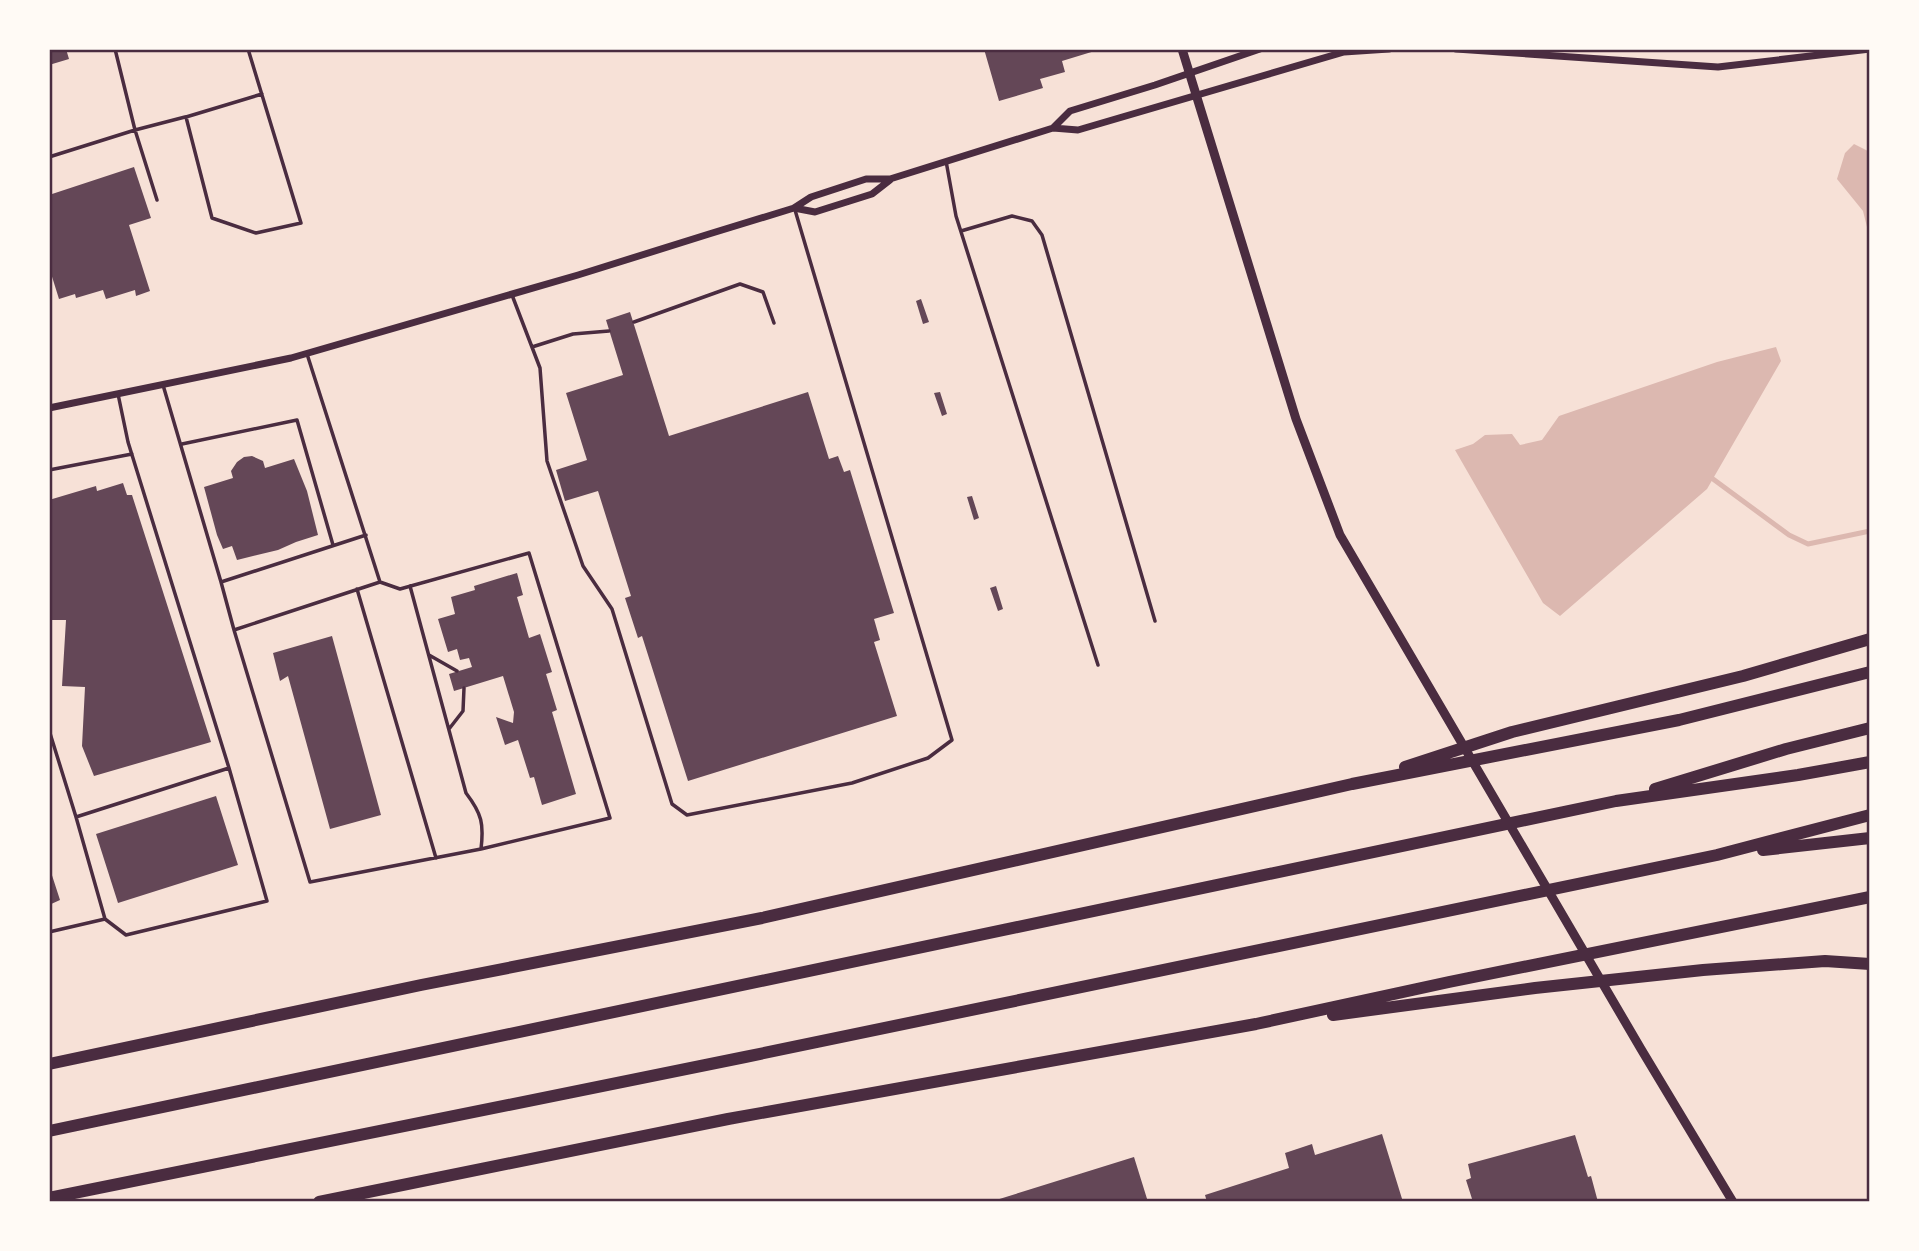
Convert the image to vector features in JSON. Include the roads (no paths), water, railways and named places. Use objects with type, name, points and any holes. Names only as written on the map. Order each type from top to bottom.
[{"type":"highway","points":[[1352,784],[1512,732],[1743,676],[1870,639]]},
{"type":"highway","points":[[49,1064],[421,985],[762,918],[1352,784],[1679,720],[1870,672]]},
{"type":"highway","points":[[1616,801],[1786,749],[1870,728]]},
{"type":"highway","points":[[49,1131],[1616,801],[1870,762]]},
{"type":"highway","points":[[49,1198],[1717,855],[1870,815]]},
{"type":"highway","points":[[1717,855],[1870,838]]},
{"type":"highway","points":[[319,1202],[728,1119],[1256,1024],[1462,979],[1870,897]]},
{"type":"highway","points":[[1256,1024],[1535,988],[1703,970],[1825,961],[1870,964]]},
{"type":"street","points":[[1182,49],[1296,419],[1340,534],[1733,1202]]},
{"type":"street","points":[[1053,128],[1070,111],[1260,49]]},
{"type":"street","points":[[49,408],[307,353],[794,208],[811,197],[866,179],[890,179],[1053,128],[1078,130],[1344,52],[1389,49]]},
{"type":"street","points":[[1456,49],[1718,67],[1870,49]]},
{"type":"street","points":[[794,208],[815,212],[872,194],[890,179]]},
{"type":"lane","points":[[115,49],[135,130],[157,200]]},
{"type":"lane","points":[[186,117],[212,218],[256,233],[301,223],[248,49]]},
{"type":"lane","points":[[49,157],[262,94]]},
{"type":"lane","points":[[946,161],[956,216],[1098,665]]},
{"type":"lane","points":[[512,294],[540,368],[547,461],[583,566],[612,609],[671,804],[687,815],[852,783],[928,758],[952,740],[794,208]]},
{"type":"lane","points":[[961,231],[1012,216],[1032,221],[1042,235],[1155,621]]},
{"type":"lane","points":[[634,322],[740,284],[763,292],[774,323]]},
{"type":"lane","points":[[532,347],[573,334],[609,331]]},
{"type":"lane","points":[[307,353],[380,582]]},
{"type":"lane","points":[[163,384],[234,630],[310,882],[481,849],[610,818],[529,553],[400,589],[380,582],[234,630]]},
{"type":"lane","points":[[49,730],[105,919],[126,935],[267,901],[132,454],[118,394]]},
{"type":"lane","points":[[182,444],[297,420],[333,545]]},
{"type":"lane","points":[[49,470],[132,454]]},
{"type":"lane","points":[[220,582],[366,535]]},
{"type":"lane","points":[[410,586],[466,793],[477,807],[483,829],[481,849]]},
{"type":"lane","points":[[357,589],[436,858]]},
{"type":"lane","points":[[429,655],[457,671]]},
{"type":"lane","points":[[449,729],[463,711],[464,688]]},
{"type":"lane","points":[[76,817],[229,768]]},
{"type":"lane","points":[[49,932],[105,919]]},
{"type":"waterway","points":[[1713,479],[1789,535],[1808,544],[1870,531]]}]
